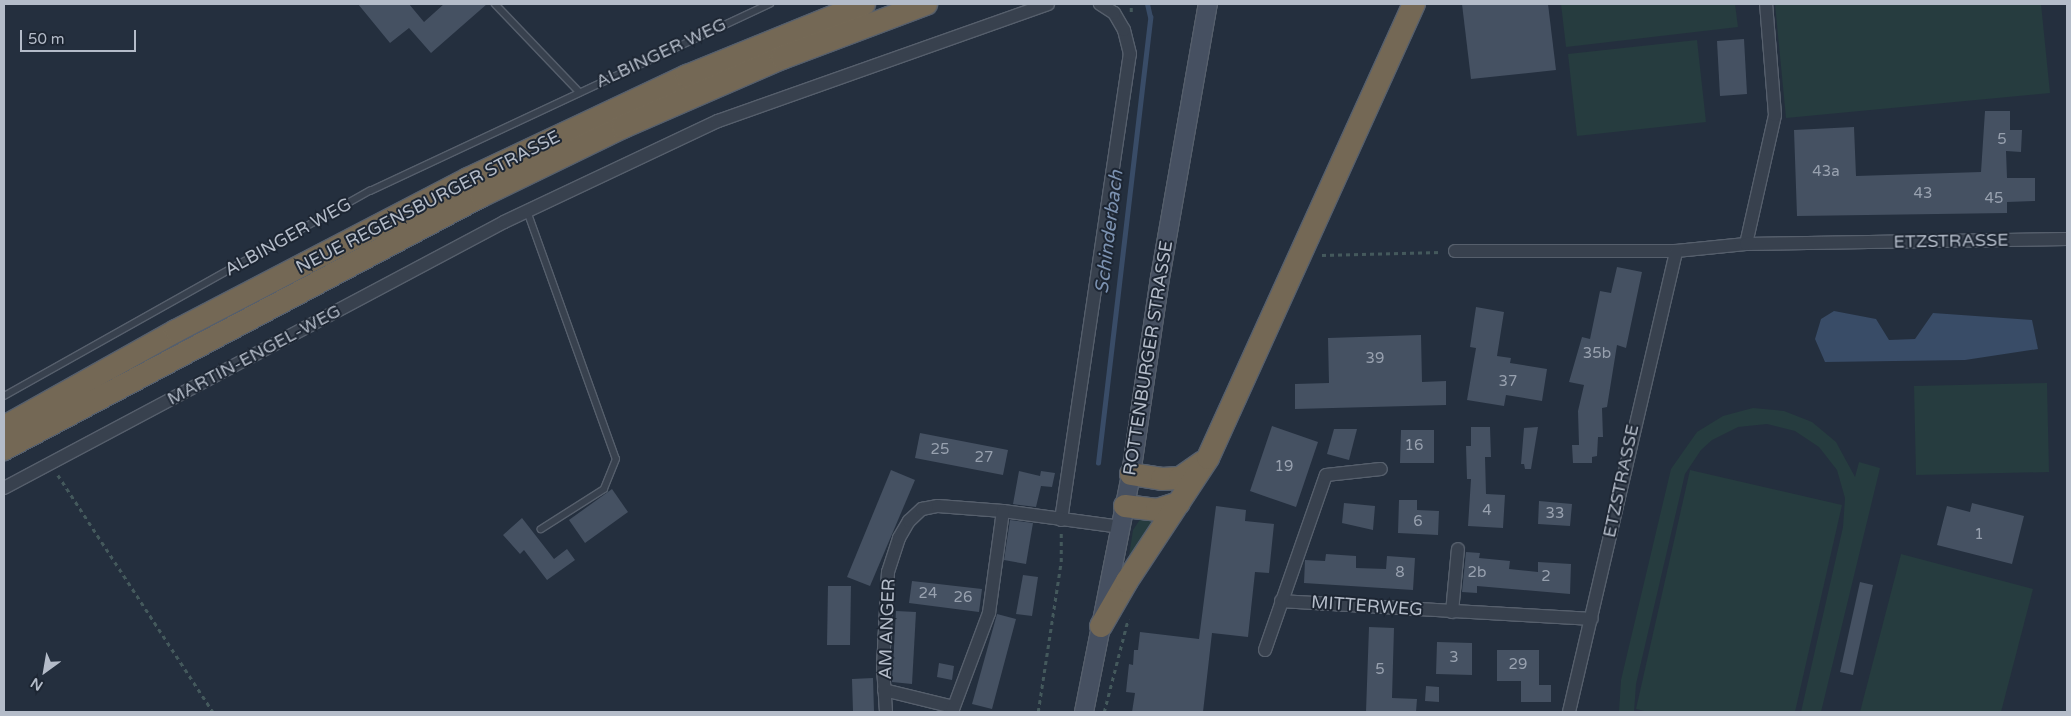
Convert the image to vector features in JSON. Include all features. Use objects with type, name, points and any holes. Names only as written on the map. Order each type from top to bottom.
[{"type":"highway","name":"NEUE REGENSBURGER STRASSE","points":[[4,427],[176,331],[468,179],[686,76],[864,4]]},
{"type":"highway","points":[[4,449],[481,196],[623,127],[782,58],[926,4]]},
{"type":"highway","points":[[1101,626],[1127,580],[1208,458],[1414,4]]},
{"type":"highway","points":[[1131,474],[1162,479],[1180,478],[1208,458]]},
{"type":"highway","points":[[1123,517],[1179,503]]},
{"type":"street","name":"MARTIN-ENGEL-WEG","points":[[4,488],[504,222],[718,121],[1048,4]]},
{"type":"street","points":[[1061,520],[1130,54],[1124,30],[1114,13],[1100,4]]},
{"type":"street","name":"ROTTENBURGER STRASSE","points":[[1084,712],[1131,474],[1160,278],[1208,4]]},
{"type":"street","points":[[1746,244],[1775,115],[1766,4]]},
{"type":"street","name":"ETZSTRASSE","points":[[1455,251],[1676,251],[1746,244],[2067,239]]},
{"type":"street","name":"ETZSTRASSE","points":[[1569,712],[1636,415],[1676,251]]},
{"type":"street","name":"MITTERWEG","points":[[1265,650],[1326,475],[1381,469]]},
{"type":"street","name":"AM ANGER","points":[[886,712],[884,690],[888,572],[908,521],[922,509],[938,506],[1003,511],[1061,520],[1123,517]]},
{"type":"street","name":"AM ANGER","points":[[884,690],[953,710],[989,613],[1003,511]]},
{"type":"street","points":[[1452,612],[1458,549]]},
{"type":"street","name":"MITTERWEG","points":[[1281,601],[1591,619]]},
{"type":"lane","name":"ALBINGER WEG","points":[[496,4],[579,92]]},
{"type":"lane","name":"ALBINGER WEG","points":[[4,396],[370,191],[770,4]]},
{"type":"lane","points":[[527,211],[616,459],[604,489],[541,530]]},
{"type":"path","points":[[1317,256],[1455,251]]},
{"type":"path","points":[[50,463],[214,712]]},
{"type":"path","points":[[1038,712],[1062,562],[1061,520]]},
{"type":"green space","points":[[1561,4],[1735,4],[1738,27],[1566,47]]},
{"type":"green space","points":[[1775,4],[2041,4],[2050,93],[1786,118]]},
{"type":"green space","points":[[1697,40],[1706,122],[1577,136],[1568,54]]},
{"type":"green space","points":[[2047,383],[2049,472],[1916,475],[1914,386]]},
{"type":"green space","points":[[1753,408],[1784,411],[1812,422],[1836,442],[1855,477],[1859,462],[1880,468],[1821,712],[1801,712],[1843,527],[1845,498],[1837,470],[1819,447],[1795,431],[1767,424],[1738,427],[1712,440],[1701,450],[1685,474],[1636,684],[1634,712],[1619,712],[1621,680],[1671,469],[1697,432],[1723,416]]},
{"type":"green space","points":[[1690,470],[1842,505],[1795,712],[1648,712],[1636,709]]},
{"type":"green space","points":[[1141,518],[1156,519],[1128,562],[1133,530]]},
{"type":"green space","points":[[1901,554],[2033,589],[2001,712],[1860,712]]},
{"type":"water","points":[[1834,311],[1876,319],[1889,340],[1915,339],[1933,313],[2032,320],[2038,349],[1965,360],[1825,362],[1815,339],[1821,319]]},
{"type":"building","points":[[358,4],[409,4],[424,22],[444,4],[487,4],[431,53],[409,28],[390,43]]},
{"type":"building","points":[[1462,4],[1548,4],[1556,70],[1471,79]]},
{"type":"building","points":[[1744,39],[1747,94],[1720,96],[1717,41]]},
{"type":"building","points":[[1985,111],[2010,111],[2010,130],[2022,130],[2021,152],[2006,151],[2007,178],[2035,178],[2035,201],[2007,202],[2007,213],[1797,216],[1794,130],[1854,127],[1856,176],[1981,172]]},
{"type":"building","points":[[1617,267],[1642,272],[1626,348],[1617,345],[1607,407],[1602,408],[1603,437],[1598,437],[1597,456],[1592,457],[1592,463],[1573,463],[1572,445],[1579,445],[1578,411],[1584,385],[1569,382],[1582,337],[1590,339],[1600,291],[1611,293]]},
{"type":"building","points":[[1476,307],[1504,312],[1497,356],[1511,358],[1510,363],[1547,369],[1542,401],[1506,395],[1504,406],[1467,400],[1476,348],[1470,347]]},
{"type":"building","points":[[1421,335],[1422,382],[1446,381],[1446,405],[1295,409],[1295,384],[1329,383],[1328,338]]},
{"type":"building","points":[[1272,426],[1318,442],[1296,507],[1250,491]]},
{"type":"building","points":[[1471,427],[1490,427],[1491,457],[1485,457],[1486,494],[1505,495],[1503,528],[1468,526],[1471,479],[1467,479],[1466,446],[1471,446]]},
{"type":"building","points":[[1538,427],[1531,469],[1525,469],[1524,464],[1521,464],[1524,428]]},
{"type":"building","points":[[1334,429],[1357,429],[1349,460],[1327,454]]},
{"type":"building","points":[[1401,430],[1434,430],[1434,463],[1400,463]]},
{"type":"building","points":[[920,433],[1008,450],[1003,475],[915,458]]},
{"type":"building","points":[[891,470],[915,480],[870,586],[847,577]]},
{"type":"building","points":[[1019,471],[1040,476],[1041,471],[1055,473],[1052,487],[1041,486],[1036,507],[1013,504]]},
{"type":"building","points":[[612,489],[628,512],[585,543],[569,520]]},
{"type":"building","points":[[1399,500],[1417,500],[1417,510],[1439,511],[1438,535],[1398,533]]},
{"type":"building","points":[[1539,501],[1572,504],[1570,526],[1538,524]]},
{"type":"building","points":[[1344,503],[1375,506],[1373,530],[1342,523]]},
{"type":"building","points":[[1972,503],[2024,516],[2012,564],[1937,545],[1947,506],[1970,512]]},
{"type":"building","points":[[1216,506],[1246,510],[1245,521],[1274,524],[1269,573],[1255,572],[1248,637],[1212,633],[1203,712],[1132,712],[1135,693],[1126,692],[1129,664],[1133,665],[1134,650],[1138,650],[1140,632],[1199,639]]},
{"type":"building","points":[[522,518],[554,559],[567,549],[575,560],[547,580],[524,550],[520,554],[503,535]]},
{"type":"building","points":[[1010,520],[1033,523],[1026,564],[1004,560]]},
{"type":"building","points":[[1466,552],[1480,553],[1479,558],[1510,561],[1509,569],[1538,572],[1538,562],[1571,564],[1570,594],[1477,586],[1477,593],[1462,592]]},
{"type":"building","points":[[1326,554],[1356,556],[1356,568],[1386,569],[1387,556],[1415,558],[1413,590],[1304,583],[1305,560],[1325,561]]},
{"type":"building","points":[[1023,575],[1038,577],[1032,616],[1016,614]]},
{"type":"building","points":[[912,581],[982,589],[979,612],[909,603]]},
{"type":"building","points":[[1860,582],[1873,585],[1853,675],[1840,672]]},
{"type":"building","points":[[828,586],[851,586],[850,645],[827,645]]},
{"type":"building","points":[[896,611],[916,612],[912,684],[892,682]]},
{"type":"building","points":[[997,614],[1016,619],[992,709],[972,704]]},
{"type":"building","points":[[1369,627],[1394,628],[1392,698],[1417,699],[1416,712],[1366,712]]},
{"type":"building","points":[[1437,642],[1472,643],[1472,675],[1436,674]]},
{"type":"building","points":[[1497,650],[1539,650],[1539,685],[1551,685],[1551,702],[1521,702],[1521,681],[1497,681]]},
{"type":"building","points":[[939,663],[954,666],[952,680],[937,677]]},
{"type":"building","points":[[873,678],[874,712],[853,712],[852,679]]},
{"type":"building","points":[[1426,686],[1439,687],[1439,702],[1425,701]]},
{"type":"waterway","name":"Schinderbach","points":[[1098,463],[1150,17],[1147,4]]}]
